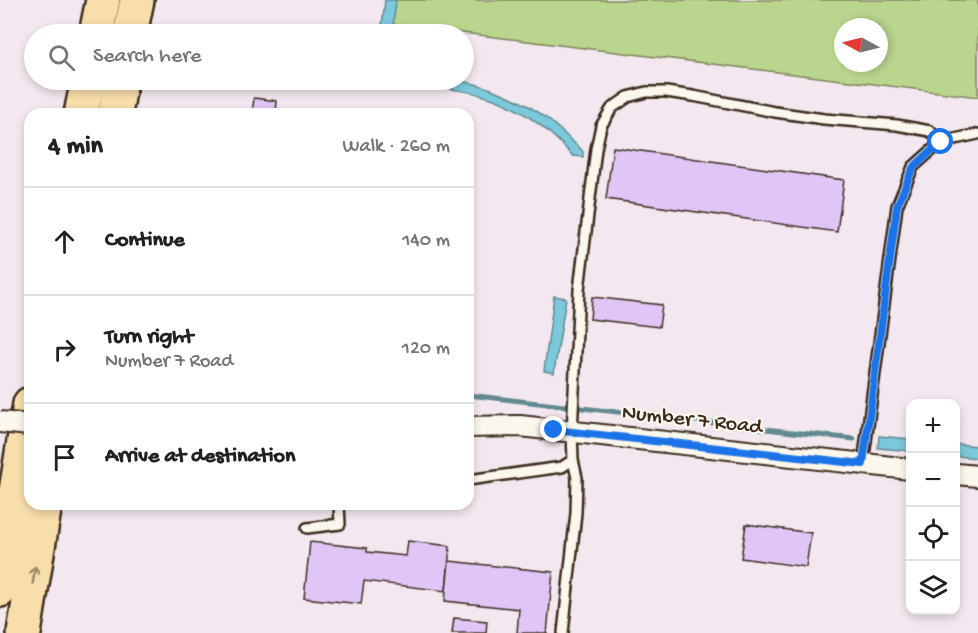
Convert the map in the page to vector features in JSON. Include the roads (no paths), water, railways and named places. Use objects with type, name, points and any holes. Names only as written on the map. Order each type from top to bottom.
[{"type":"highway","points":[[98,24],[103,0]]},
{"type":"highway","points":[[132,24],[137,0]]},
{"type":"highway","points":[[82,108],[86,90]]},
{"type":"highway","points":[[116,108],[120,90]]},
{"type":"highway","points":[[0,590],[24,441]]},
{"type":"highway","points":[[24,633],[44,510]]},
{"type":"street","points":[[0,422],[24,424]]},
{"type":"street","name":"Number 7 Road","points":[[474,427],[573,424],[906,469]]},
{"type":"street","points":[[960,475],[978,477]]},
{"type":"lane","points":[[563,633],[576,513],[577,478],[573,460],[573,400],[579,290],[596,149],[601,126],[612,108],[628,98],[646,92],[666,92],[775,112],[897,125],[930,131],[941,142]]},
{"type":"lane","points":[[863,464],[897,206],[913,168],[941,142],[978,135]]},
{"type":"lane","points":[[474,479],[562,467],[573,460]]},
{"type":"lane","points":[[307,528],[340,524],[339,510]]},
{"type":"water","points":[[385,0],[396,0],[393,24],[382,24]]},
{"type":"water","points":[[474,84],[514,98],[549,121],[580,148],[583,157],[573,156],[543,127],[520,111],[495,99],[455,90],[474,90]]},
{"type":"water","points":[[554,296],[566,298],[554,373],[544,371]]},
{"type":"water","points":[[879,436],[906,439],[906,451],[878,448]]},
{"type":"water","points":[[960,444],[978,446],[978,458],[960,456]]},
{"type":"waterway","points":[[474,396],[854,439]]}]
